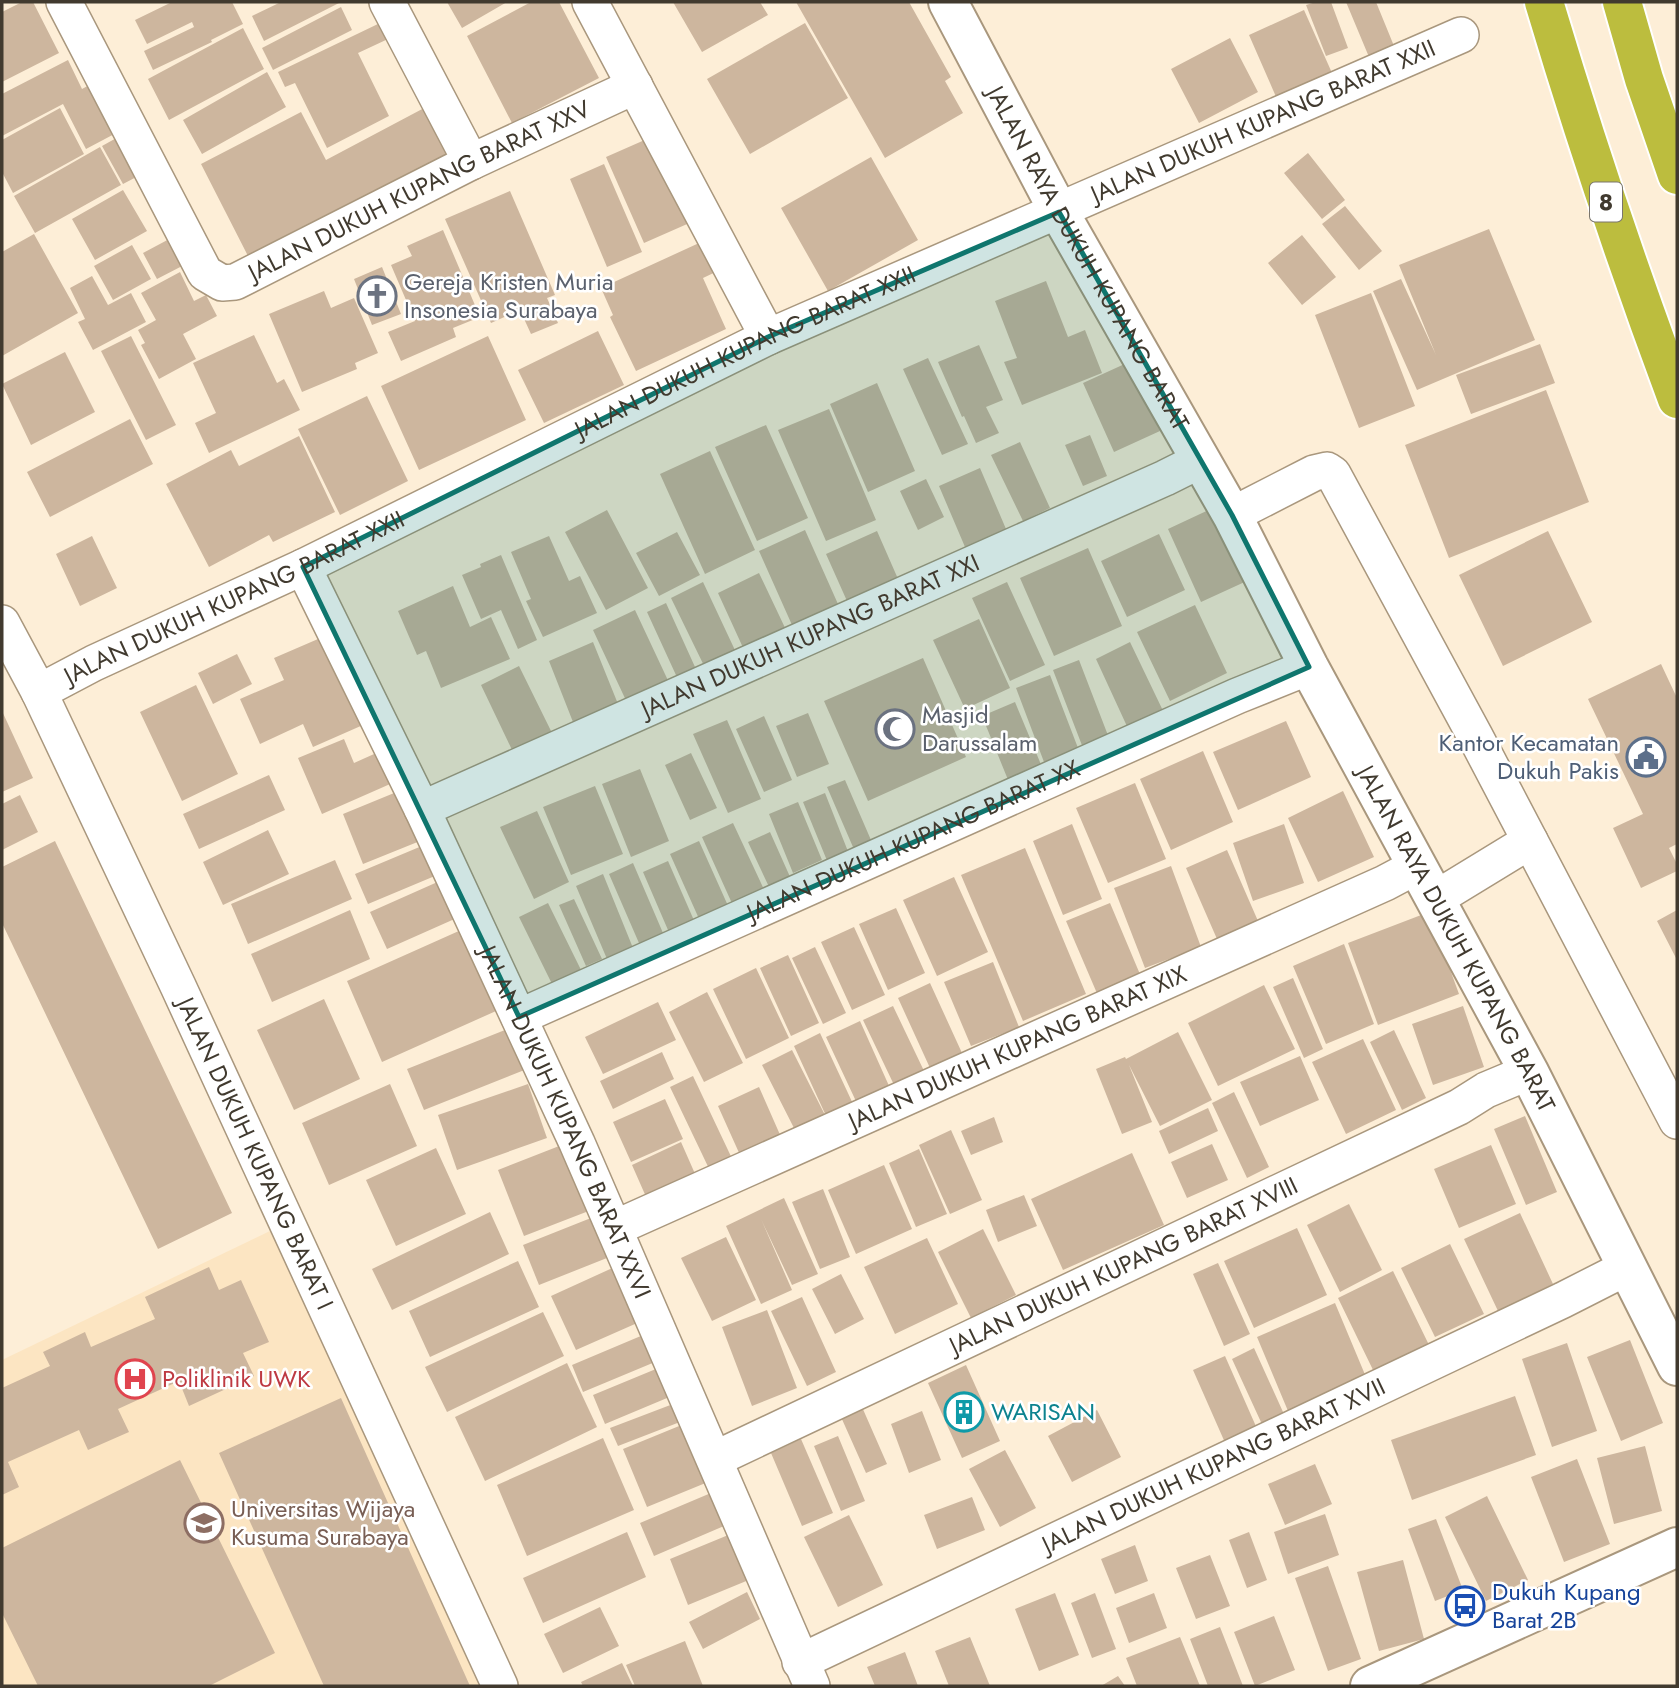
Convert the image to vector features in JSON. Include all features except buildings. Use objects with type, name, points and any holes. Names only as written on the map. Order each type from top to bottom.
[{"type":"highway","name":"8","points":[[1544,2],[1590,154],[1677,399]]},
{"type":"highway","points":[[1622,2],[1644,79],[1677,175]]},
{"type":"street","name":"JALAN DUKUH KUPANG BARAT XXV","points":[[64,2],[205,273],[222,283],[235,282],[471,162],[635,86]]},
{"type":"street","points":[[387,2],[471,162]]},
{"type":"street","points":[[590,2],[768,337]]},
{"type":"street","name":"JALAN RAYA DUKUH KUPANG BARAT","points":[[948,2],[1059,212],[1231,515],[1309,667],[1529,1072],[1677,1366]]},
{"type":"street","name":"JALAN DUKUH KUPANG BARAT XXII","points":[[39,692],[94,663],[303,567],[768,337],[1461,34]]},
{"type":"street","name":"JALAN DUKUH KUPANG BARAT XXI","points":[[422,809],[1199,461]]},
{"type":"street","points":[[1231,515],[1314,473],[1327,470],[1333,474],[1677,1121]]},
{"type":"street","name":"JALAN DUKUH KUPANG BARAT XXVI","points":[[303,567],[422,809],[615,1227],[806,1674]]},
{"type":"street","name":"JALAN DUKUH KUPANG BARAT I","points":[[2,623],[39,692],[281,1207],[500,1686]]},
{"type":"street","name":"JALAN DUKUH KUPANG BARAT XX","points":[[519,1017],[1224,701],[1309,667]]},
{"type":"street","points":[[1435,899],[1530,841]]},
{"type":"street","name":"JALAN DUKUH KUPANG BARAT XIX","points":[[615,1227],[1385,883],[1417,866]]},
{"type":"street","name":"JALAN DUKUH KUPANG BARAT XVIII","points":[[715,1459],[1459,1107],[1486,1090],[1529,1072]]},
{"type":"street","name":"JALAN DUKUH KUPANG BARAT XVII","points":[[806,1674],[1626,1268]]},
{"type":"street","points":[[1370,1686],[1677,1547]]},
{"type":"highlighted area","points":[[1059,212],[1232,515],[1309,667],[519,1017],[303,567],[768,337]]},
{"type":"shaded area","name":"Universitas Wijaya Kusuma Surabaya","points":[[274,1229],[479,1686],[2,1686],[2,1360]]},
{"type":"place","name":"Gereja Kristen Muria Insonesia Surabaya","points":[[377,296]]},
{"type":"place","name":"Masjid Darussalam","points":[[895,729]]},
{"type":"place","name":"Kantor Kecamatan Dukuh Pakis","points":[[1646,757]]},
{"type":"place","name":"Poliklinik UWK","points":[[135,1379]]},
{"type":"place","name":"WARISAN","points":[[964,1412]]},
{"type":"place","name":"Universitas Wijaya Kusuma Surabaya","points":[[204,1523]]},
{"type":"place","name":"Dukuh Kupang Barat 2B","points":[[1465,1606]]}]
